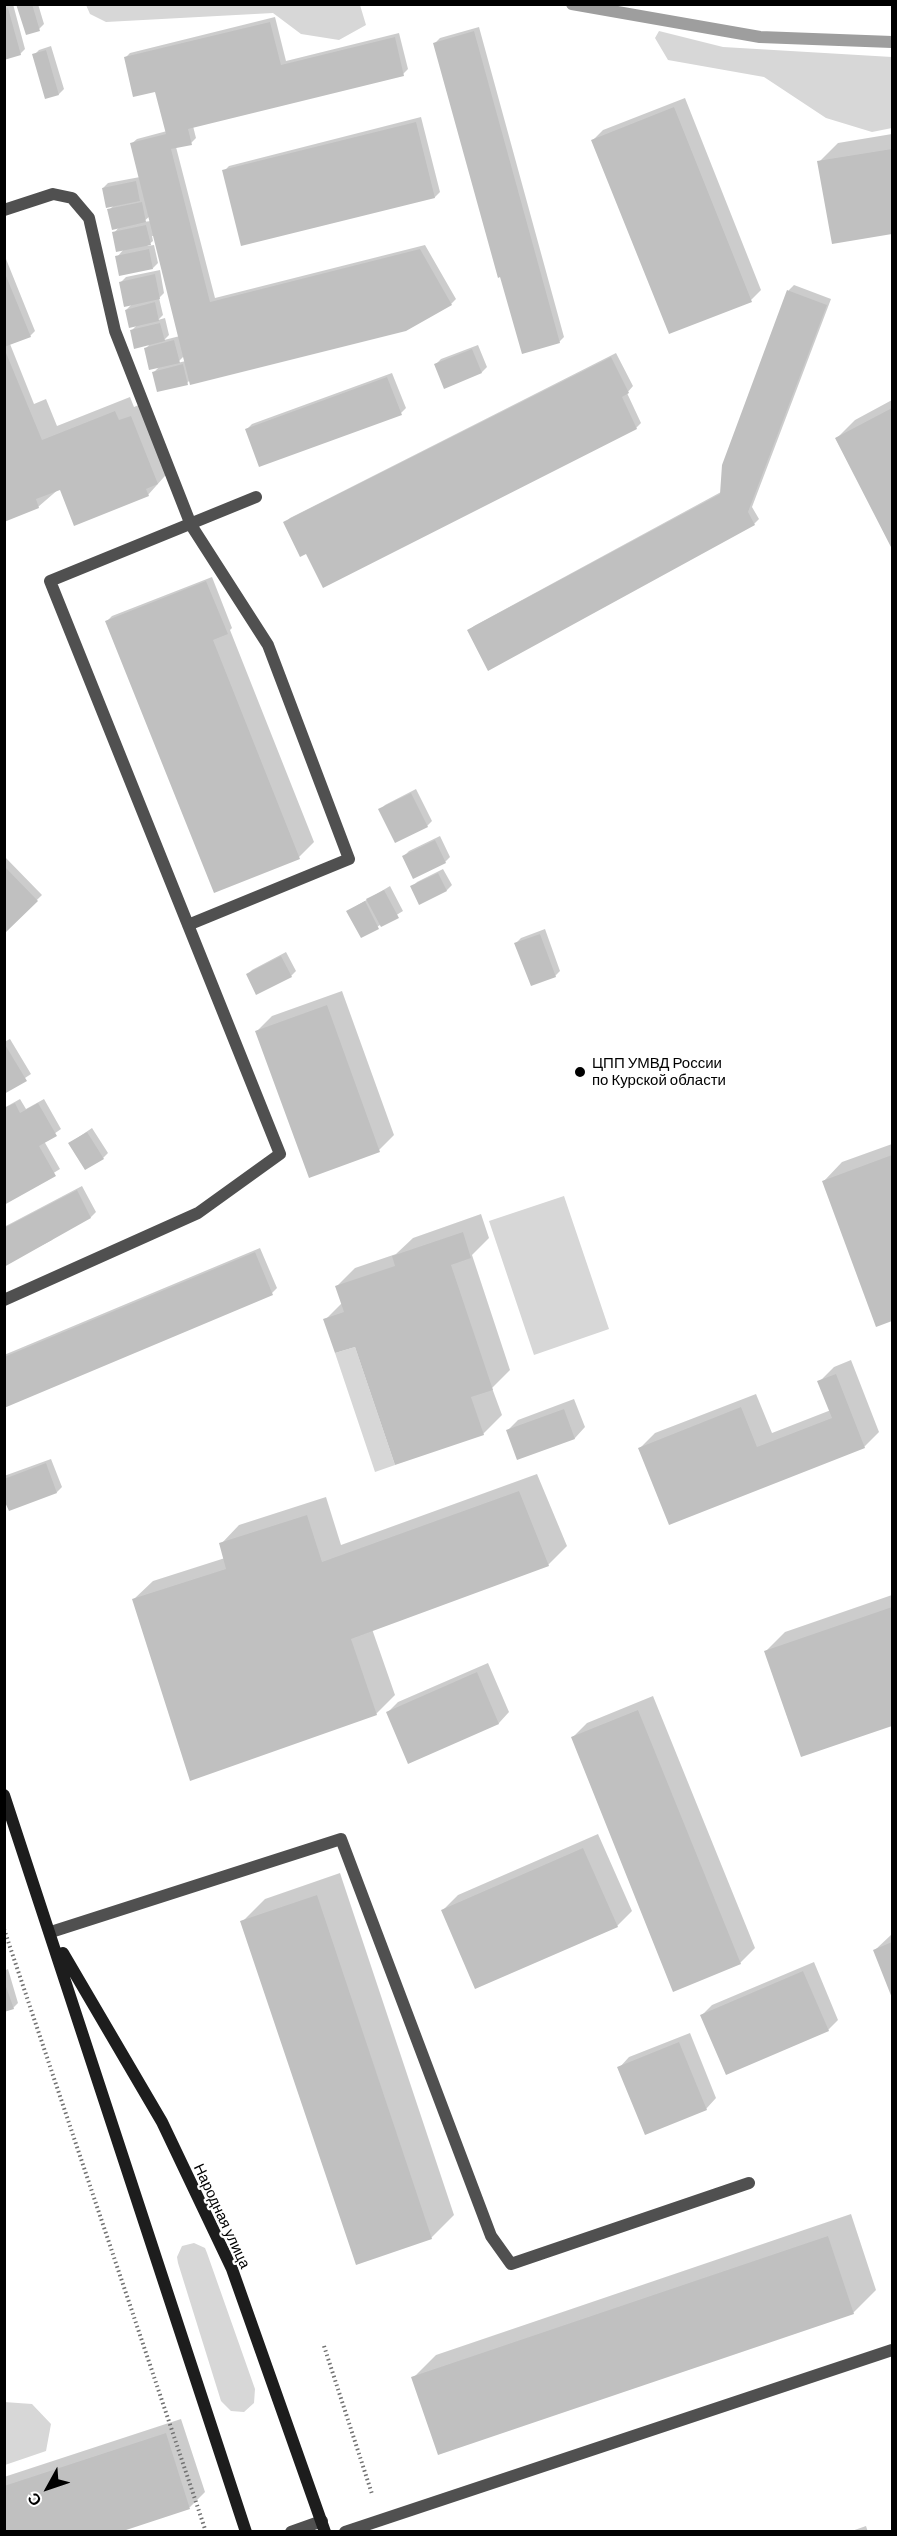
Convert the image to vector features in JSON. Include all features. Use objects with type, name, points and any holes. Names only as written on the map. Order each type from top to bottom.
[{"type":"street","name":"Народная улица","points":[[4,1795],[51,1932],[246,2532]]},
{"type":"street","name":"Народная улица","points":[[51,1932],[162,2122],[232,2269],[324,2526]]},
{"type":"lane","points":[[4,210],[53,194],[72,198],[90,218],[114,331],[191,525],[268,645],[348,860],[188,925]]},
{"type":"lane","points":[[4,1300],[198,1214],[280,1154],[50,581],[256,497]]},
{"type":"lane","points":[[51,1932],[341,1839],[491,2236],[511,2264],[749,2183]]},
{"type":"lane","points":[[345,2532],[892,2350]]},
{"type":"lane","points":[[291,2532],[324,2526]]},
{"type":"path","points":[[4,1929],[206,2532]]},
{"type":"path","points":[[324,2346],[381,2520]]},
{"type":"shaded area","points":[[86,5],[360,5],[366,25],[339,40],[301,34],[273,13],[106,22],[90,14]]},
{"type":"shaded area","points":[[659,31],[723,47],[892,57],[892,128],[872,132],[826,118],[764,77],[668,60],[655,38]]},
{"type":"shaded area","points":[[564,1196],[609,1329],[534,1355],[489,1221]]},
{"type":"shaded area","points":[[355,1347],[395,1465],[375,1472],[335,1353]]},
{"type":"shaded area","points":[[194,2243],[205,2248],[255,2389],[254,2403],[244,2412],[231,2411],[221,2401],[178,2263],[177,2257],[182,2246]]},
{"type":"shaded area","points":[[4,2402],[32,2404],[51,2424],[46,2451],[5,2465]]},
{"type":"building","points":[[16,4],[32,4],[40,31],[26,35]]},
{"type":"building","points":[[8,8],[21,55],[4,60],[4,9]]},
{"type":"building","points":[[270,22],[281,65],[395,37],[404,76],[188,129],[192,145],[171,149],[210,302],[420,249],[452,305],[406,331],[190,385],[130,143],[166,134],[155,92],[133,97],[124,57]]},
{"type":"building","points":[[474,31],[560,343],[522,354],[500,277],[498,278],[433,43]]},
{"type":"building","points":[[46,50],[59,95],[45,99],[32,54]]},
{"type":"building","points":[[674,107],[752,302],[669,334],[591,140]]},
{"type":"building","points":[[416,122],[435,198],[241,246],[222,170]]},
{"type":"building","points":[[892,149],[892,234],[832,244],[817,161]]},
{"type":"building","points":[[136,181],[140,201],[106,208],[102,188]]},
{"type":"building","points":[[142,202],[146,222],[112,230],[107,209]]},
{"type":"building","points":[[146,225],[151,245],[116,252],[112,232]]},
{"type":"building","points":[[149,249],[153,269],[119,276],[115,256]]},
{"type":"building","points":[[4,271],[31,337],[4,347]]},
{"type":"building","points":[[155,274],[160,299],[124,307],[119,282]]},
{"type":"building","points":[[787,290],[827,305],[748,512],[755,525],[488,671],[467,630],[720,494],[722,465]]},
{"type":"building","points":[[155,302],[159,321],[129,328],[125,310]]},
{"type":"building","points":[[160,323],[165,341],[134,349],[130,330]]},
{"type":"building","points":[[174,340],[180,363],[149,370],[144,348]]},
{"type":"building","points":[[4,348],[42,440],[115,411],[119,420],[131,416],[158,484],[146,489],[149,496],[74,526],[60,490],[36,499],[39,508],[4,522]]},
{"type":"building","points":[[472,349],[482,373],[444,389],[434,364]]},
{"type":"building","points":[[611,357],[629,393],[622,397],[637,429],[323,588],[306,554],[300,557],[283,522]]},
{"type":"building","points":[[183,364],[188,385],[157,392],[152,372]]},
{"type":"building","points":[[387,377],[402,415],[259,467],[245,429]]},
{"type":"building","points":[[892,408],[892,549],[835,438]]},
{"type":"building","points":[[206,581],[228,634],[213,640],[300,859],[214,893],[105,621]]},
{"type":"building","points":[[411,793],[428,827],[395,843],[378,809]]},
{"type":"building","points":[[435,840],[446,863],[413,879],[402,856]]},
{"type":"building","points":[[4,866],[38,901],[4,934]]},
{"type":"building","points":[[438,873],[447,891],[419,905],[410,886]]},
{"type":"building","points":[[384,890],[399,918],[381,927],[366,899]]},
{"type":"building","points":[[365,901],[379,929],[361,938],[346,911]]},
{"type":"building","points":[[540,934],[556,977],[531,986],[514,943]]},
{"type":"building","points":[[281,956],[292,977],[256,995],[246,974]]},
{"type":"building","points":[[327,1005],[380,1152],[309,1178],[255,1031]]},
{"type":"building","points":[[4,1043],[27,1081],[4,1094]]},
{"type":"building","points":[[15,1103],[20,1113],[38,1103],[57,1136],[39,1146],[56,1176],[4,1205],[4,1108]]},
{"type":"building","points":[[87,1132],[104,1159],[85,1170],[68,1143]]},
{"type":"building","points":[[892,1155],[892,1321],[876,1327],[822,1181]]},
{"type":"building","points":[[77,1190],[91,1218],[4,1267],[4,1228]]},
{"type":"building","points":[[463,1232],[471,1258],[451,1265],[493,1390],[471,1397],[484,1435],[395,1465],[355,1347],[335,1353],[323,1319],[344,1312],[335,1286],[395,1266],[392,1256]]},
{"type":"building","points":[[255,1252],[273,1295],[4,1408],[4,1357]]},
{"type":"building","points":[[836,1374],[865,1448],[669,1525],[638,1448],[741,1407],[757,1447],[832,1418],[817,1381]]},
{"type":"building","points":[[564,1409],[575,1439],[517,1460],[506,1430]]},
{"type":"building","points":[[46,1463],[57,1493],[9,1511],[4,1500],[4,1479]]},
{"type":"building","points":[[519,1491],[549,1566],[351,1639],[377,1715],[190,1781],[132,1599],[226,1569],[219,1543],[307,1515],[322,1562]]},
{"type":"building","points":[[892,1607],[892,1726],[801,1757],[764,1651]]},
{"type":"building","points":[[477,1672],[499,1724],[408,1764],[386,1712]]},
{"type":"building","points":[[638,1710],[741,1964],[673,1992],[571,1737]]},
{"type":"building","points":[[583,1848],[618,1927],[475,1989],[441,1910]]},
{"type":"building","points":[[317,1895],[432,2239],[356,2265],[240,1921]]},
{"type":"building","points":[[892,1942],[892,1998],[873,1950]]},
{"type":"building","points":[[803,1971],[829,2031],[726,2075],[700,2015]]},
{"type":"building","points":[[4,1981],[14,2009],[4,2012]]},
{"type":"building","points":[[679,2042],[707,2110],[645,2135],[617,2067]]},
{"type":"building","points":[[828,2236],[854,2314],[438,2455],[411,2377]]},
{"type":"building","points":[[166,2433],[190,2509],[120,2532],[4,2532],[4,2486]]},
{"type":"waterway","points":[[572,4],[760,37],[892,42]]},
{"type":"place","name":"ЦПП УМВД России по Курской области","points":[[580,1072]]}]
